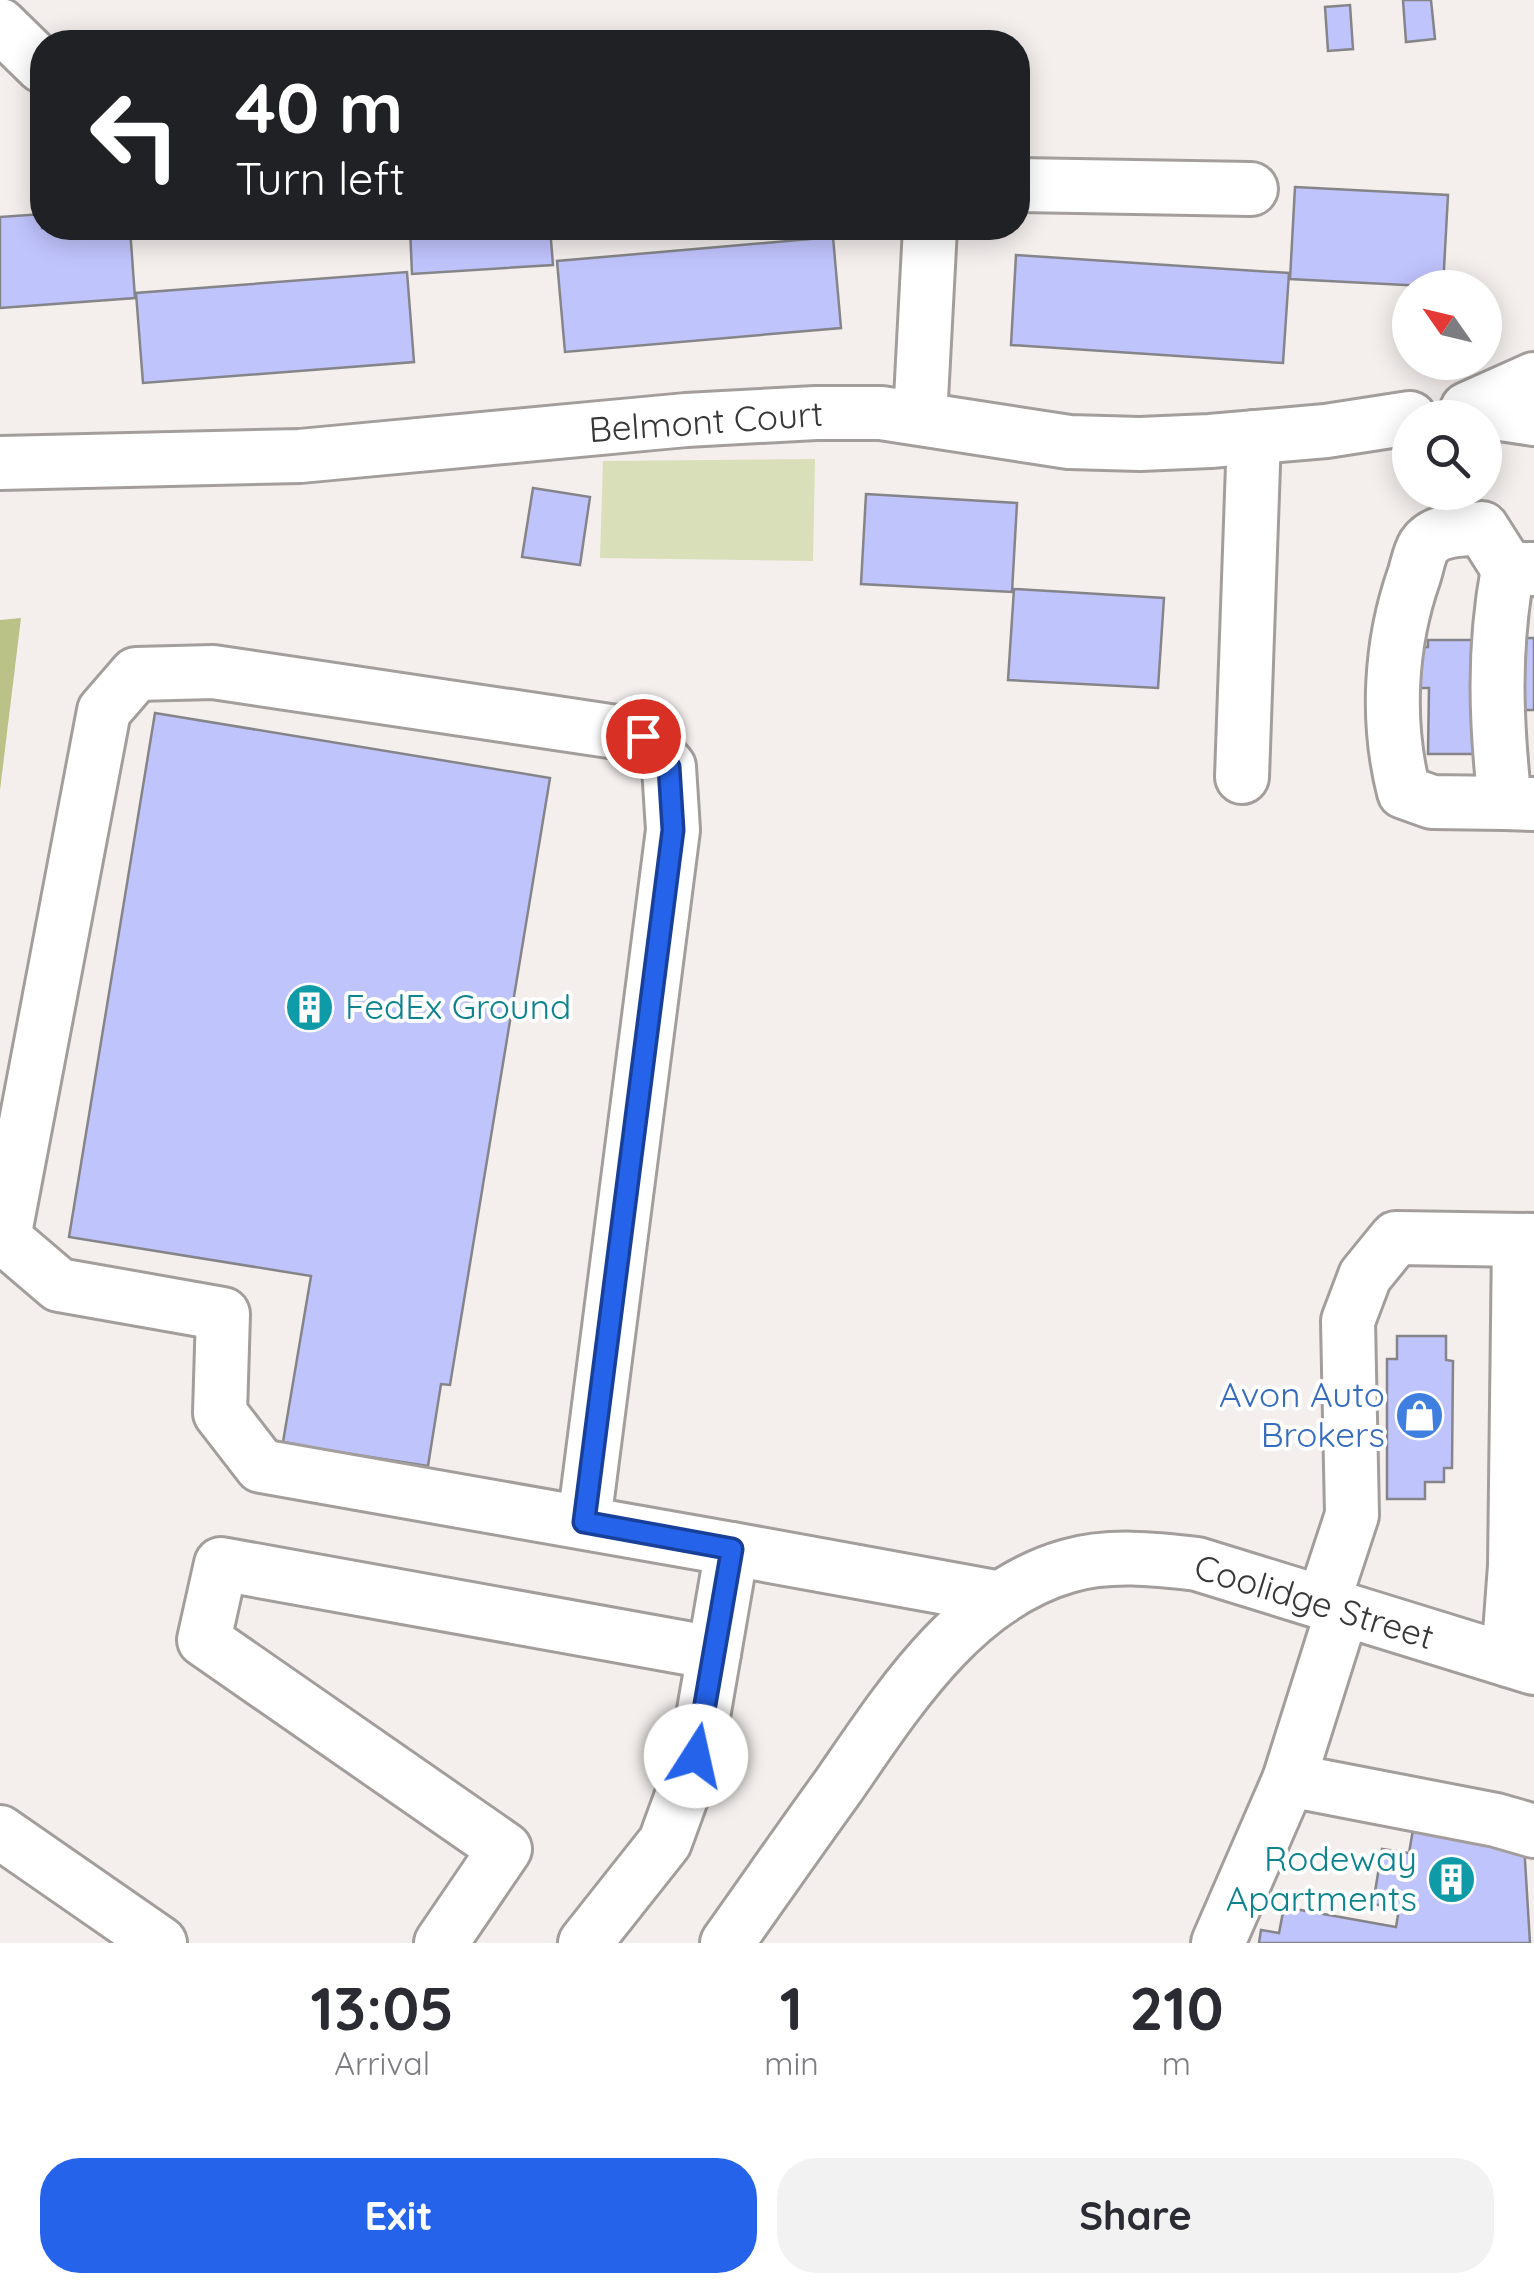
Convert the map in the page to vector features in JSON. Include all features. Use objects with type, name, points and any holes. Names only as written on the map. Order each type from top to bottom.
[{"type":"lane","points":[[0,24],[30,54]]},
{"type":"lane","points":[[1030,184],[1251,189]]},
{"type":"lane","points":[[920,418],[929,240]]},
{"type":"lane","name":"Belmont Court","points":[[1487,400],[1534,379]]},
{"type":"lane","name":"Belmont Court","points":[[0,463],[300,456],[686,420],[800,414],[880,413],[1069,442],[1140,444],[1254,437],[1392,420]]},
{"type":"lane","name":"Belmont Court","points":[[1502,414],[1534,419]]},
{"type":"lane","points":[[1242,777],[1254,437]]},
{"type":"lane","points":[[1482,528],[1521,569],[1498,623],[1496,728],[1519,804],[1432,802],[1404,792],[1395,759],[1393,679],[1402,612],[1425,545],[1443,532],[1482,528]]},
{"type":"lane","points":[[584,1522],[673,830],[669,767],[643,736],[212,672],[136,674],[104,711],[4,1238],[59,1285],[224,1314],[220,1413],[261,1466],[1001,1598]]},
{"type":"lane","points":[[1218,1943],[1290,1780],[1352,1516],[1348,1321],[1365,1276],[1396,1238],[1526,1241],[1515,1566],[1521,1664]]},
{"type":"lane","points":[[584,1943],[665,1842],[696,1756],[732,1549]]},
{"type":"lane","name":"Coolidge Street","points":[[727,1943],[903,1693],[966,1626],[1001,1598],[1067,1566],[1108,1560],[1197,1564],[1521,1664]]},
{"type":"lane","points":[[441,1943],[505,1849],[204,1640],[221,1564],[714,1653]]},
{"type":"lane","points":[[1290,1780],[1534,1830]]},
{"type":"lane","points":[[0,1832],[160,1943]]},
{"type":"green space","points":[[815,459],[813,561],[600,558],[603,461]]},
{"type":"green space","points":[[21,618],[0,790],[0,620]]},
{"type":"building","points":[[1403,0],[1431,0],[1435,39],[1406,42]]},
{"type":"building","points":[[1350,5],[1353,49],[1328,51],[1325,7]]},
{"type":"building","points":[[1295,187],[1448,195],[1444,270],[1392,270],[1392,284],[1290,279]]},
{"type":"building","points":[[30,215],[30,240],[131,240],[135,298],[0,308],[0,217]]},
{"type":"building","points":[[411,240],[551,240],[553,265],[412,274]]},
{"type":"building","points":[[833,240],[841,328],[565,352],[557,261]]},
{"type":"building","points":[[1016,255],[1289,273],[1283,363],[1011,345]]},
{"type":"building","points":[[407,272],[414,362],[143,383],[136,293]]},
{"type":"building","points":[[533,488],[590,497],[580,565],[522,557]]},
{"type":"building","points":[[866,494],[1017,503],[1012,592],[861,584]]},
{"type":"building","points":[[1014,589],[1164,598],[1158,688],[1008,680]]},
{"type":"building","points":[[1501,638],[1534,638],[1534,710],[1500,710]]},
{"type":"building","points":[[1428,640],[1492,640],[1491,754],[1428,754],[1429,688],[1412,688],[1413,647],[1428,647]]},
{"type":"building","name":"FedEx Ground","points":[[155,713],[550,778],[450,1385],[441,1384],[428,1466],[325,1450],[323,1463],[308,1461],[309,1447],[283,1442],[311,1276],[69,1237]]},
{"type":"building","name":"Avon Auto Brokers","points":[[1397,1336],[1446,1336],[1446,1360],[1453,1361],[1452,1468],[1444,1468],[1444,1482],[1425,1482],[1425,1499],[1387,1499],[1387,1359],[1397,1359]]},
{"type":"building","name":"Rodeway Apartments","points":[[1414,1824],[1524,1844],[1530,1943],[1259,1943],[1261,1930],[1279,1933],[1284,1907],[1396,1927],[1399,1909],[1373,1904],[1382,1849],[1409,1853]]},
{"type":"place","name":"FedEx Ground","points":[[310,1007]]},
{"type":"place","name":"Avon Auto Brokers","points":[[1420,1415]]},
{"type":"place","name":"Rodeway Apartments","points":[[1452,1879]]},
{"type":"route","points":[[643,736],[669,767],[673,830],[584,1522],[732,1549],[696,1756]]}]
